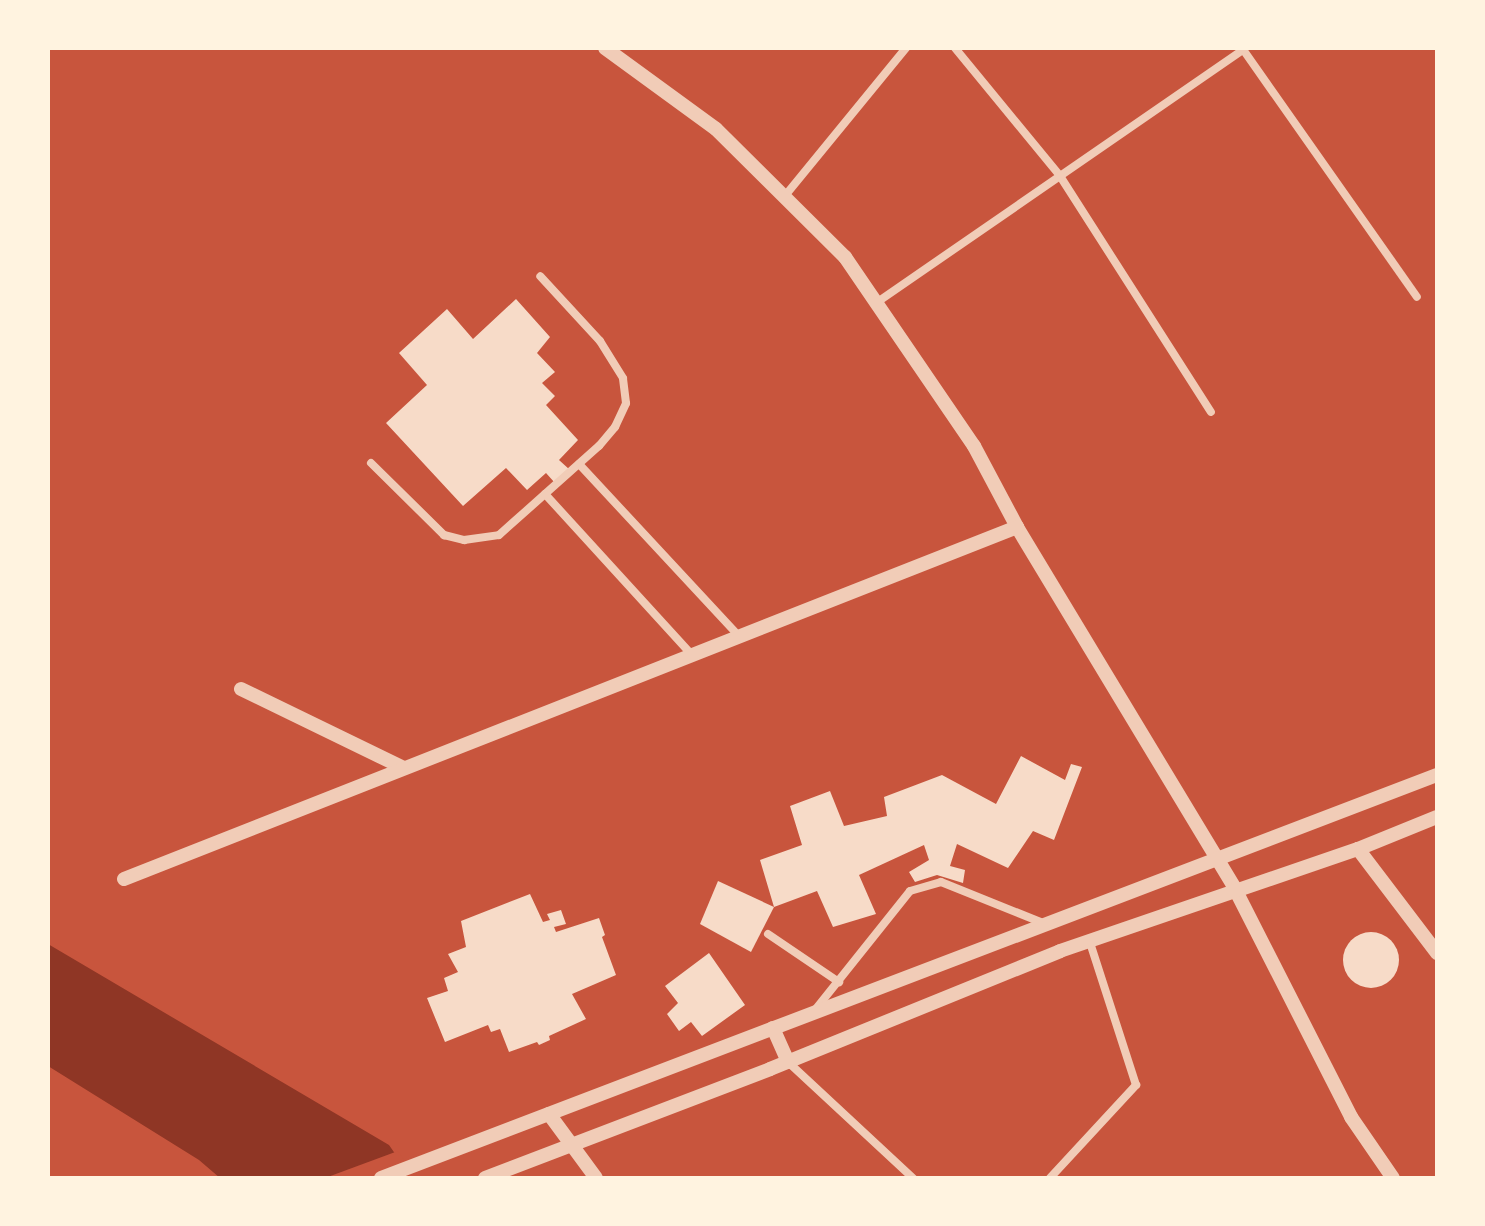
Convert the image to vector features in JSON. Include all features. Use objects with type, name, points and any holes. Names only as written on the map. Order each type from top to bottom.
[{"type":"street","points":[[605,48],[716,129],[845,257],[974,446],[1017,527],[1235,889],[1351,1117],[1393,1178]]},
{"type":"street","points":[[784,197],[906,48]]},
{"type":"street","points":[[955,48],[1060,176],[1211,412]]},
{"type":"street","points":[[876,303],[1243,49],[1417,297]]},
{"type":"street","points":[[371,463],[444,535],[464,540],[499,535],[579,464],[615,427],[626,403],[623,378],[600,341],[540,276]]},
{"type":"street","points":[[579,464],[739,636]]},
{"type":"street","points":[[545,494],[692,655]]},
{"type":"street","points":[[124,879],[1017,527]]},
{"type":"street","points":[[241,689],[404,768]]},
{"type":"street","points":[[381,1178],[1437,775]]},
{"type":"street","points":[[485,1178],[569,1143],[788,1062],[1060,951],[1358,849],[1437,817]]},
{"type":"street","points":[[1358,849],[1437,953]]},
{"type":"street","points":[[814,1012],[910,891],[941,882],[1043,924]]},
{"type":"street","points":[[768,934],[839,982]]},
{"type":"street","points":[[1050,1178],[1136,1085],[1090,943]]},
{"type":"street","points":[[773,1028],[788,1062],[913,1178]]},
{"type":"street","points":[[549,1114],[596,1178]]},
{"type":"shaded area","points":[[48,944],[389,1145],[412,1178],[220,1178],[199,1160],[48,1066]]},
{"type":"pier","points":[[398,1151],[416,1178],[325,1178]]},
{"type":"building","points":[[516,299],[550,337],[537,353],[555,372],[542,383],[555,396],[546,405],[578,440],[559,460],[570,470],[555,483],[546,473],[527,490],[506,468],[463,506],[386,423],[427,385],[399,353],[447,309],[473,339]]},
{"type":"building","points":[[1021,756],[1065,780],[1071,764],[1082,767],[1054,840],[1033,831],[1008,868],[957,844],[950,866],[965,870],[963,883],[937,875],[915,882],[909,872],[929,860],[924,845],[859,875],[876,914],[833,927],[817,891],[774,907],[760,860],[802,845],[790,806],[830,791],[844,826],[887,816],[884,797],[942,775],[996,804]]},
{"type":"building","points":[[718,881],[774,907],[751,952],[700,924]]},
{"type":"building","points":[[530,894],[543,922],[550,920],[547,914],[561,910],[566,924],[554,927],[556,932],[599,918],[605,935],[602,937],[616,975],[572,994],[586,1019],[549,1036],[550,1040],[539,1045],[537,1042],[509,1052],[500,1029],[491,1032],[488,1025],[445,1042],[427,998],[448,991],[444,978],[458,972],[448,954],[466,947],[461,921]]},
{"type":"building","points":[[1371,932],[1391,940],[1399,960],[1391,980],[1371,988],[1351,980],[1343,960],[1351,940]]},
{"type":"building","points":[[709,953],[745,1005],[702,1036],[691,1022],[679,1031],[667,1014],[678,1003],[665,986]]}]
